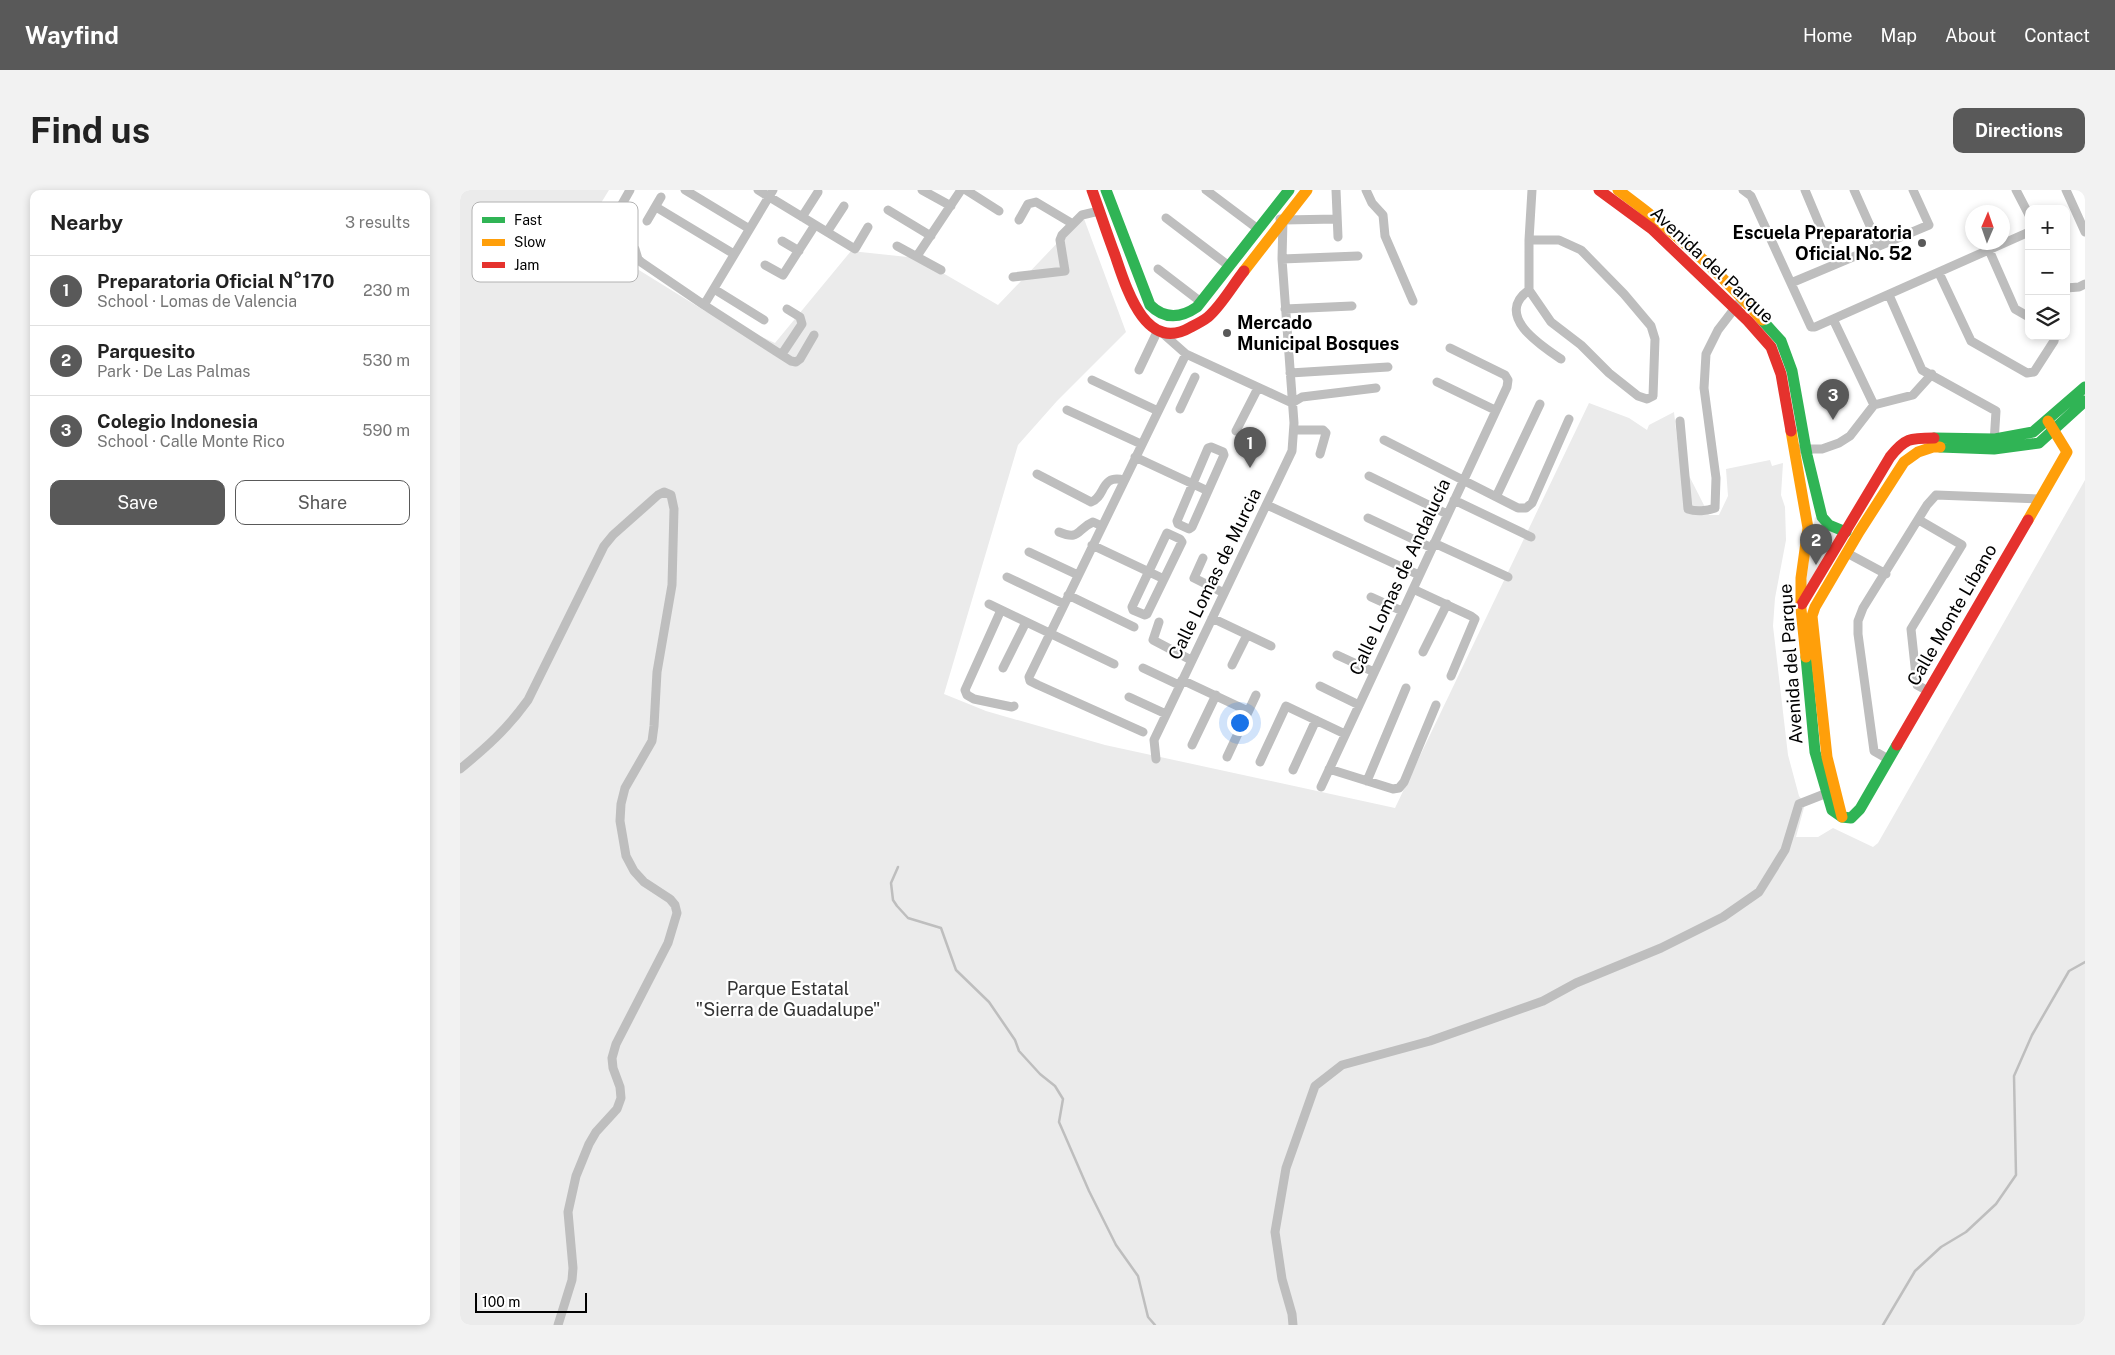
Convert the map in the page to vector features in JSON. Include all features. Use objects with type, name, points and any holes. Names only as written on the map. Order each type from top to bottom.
[{"type":"street","points":[[623,202],[630,190]]},
{"type":"street","points":[[685,190],[748,228]]},
{"type":"street","points":[[758,190],[771,193],[802,217],[855,249],[868,227]]},
{"type":"street","points":[[922,190],[951,206]]},
{"type":"street","points":[[917,256],[961,190]]},
{"type":"street","points":[[966,190],[999,211]]},
{"type":"street","points":[[1092,190],[1129,294],[1139,313],[1149,324],[1186,354],[1292,403],[1302,397],[1376,388]]},
{"type":"street","points":[[1106,190],[1144,293],[1156,312],[1164,316],[1188,314],[1201,302],[1289,190]]},
{"type":"street","points":[[1206,190],[1258,229]]},
{"type":"street","points":[[1159,331],[1172,333],[1184,331],[1208,317],[1307,190]]},
{"type":"street","points":[[1336,190],[1338,237]]},
{"type":"street","points":[[1366,190],[1372,203],[1383,215],[1385,236],[1413,302]]},
{"type":"street","points":[[1529,240],[1559,240],[1581,250],[1624,294],[1651,326],[1656,339],[1655,391],[1653,396],[1647,399],[1638,396],[1609,373],[1581,345],[1551,322],[1529,290],[1529,240],[1532,190]]},
{"type":"street","name":"Avenida del Parque","points":[[1599,190],[1647,219],[1743,298],[1781,341],[1792,371],[1808,528],[1801,578],[1801,609],[1810,649],[1827,757],[1842,817]]},
{"type":"street","name":"Avenida del Parque","points":[[1618,190],[1771,347],[1781,374],[1800,449],[1822,517],[1829,525],[1846,532]]},
{"type":"street","points":[[1743,190],[1751,196],[1811,327],[1889,296],[1989,250],[2015,309],[2025,315]]},
{"type":"street","points":[[1805,190],[1836,264]]},
{"type":"street","points":[[1854,190],[1879,246]]},
{"type":"street","points":[[1791,284],[1928,225],[1912,190]]},
{"type":"street","points":[[2016,190],[2025,207]]},
{"type":"street","points":[[2066,190],[2085,232]]},
{"type":"street","points":[[802,217],[818,192]]},
{"type":"street","points":[[704,305],[748,228],[771,193]]},
{"type":"street","points":[[648,221],[660,198]]},
{"type":"street","points":[[1019,220],[1028,204],[1036,202],[1073,224]]},
{"type":"street","points":[[827,232],[844,206]]},
{"type":"street","points":[[656,207],[734,254]]},
{"type":"street","points":[[888,210],[930,236]]},
{"type":"street","points":[[1013,276],[1065,271],[1060,240],[1062,235],[1086,213],[1099,211]]},
{"type":"street","points":[[1271,212],[1283,220],[1337,219]]},
{"type":"street","points":[[1166,218],[1229,266]]},
{"type":"street","name":"Calle Lomas de Murcia","points":[[1156,759],[1154,740],[1180,682],[1292,451],[1294,430],[1282,259],[1283,220]]},
{"type":"street","points":[[765,265],[783,275],[816,225]]},
{"type":"street","points":[[1106,231],[1120,227]]},
{"type":"street","points":[[2010,241],[2025,234]]},
{"type":"street","points":[[782,241],[799,251]]},
{"type":"street","points":[[897,246],[941,270]]},
{"type":"street","points":[[1282,259],[1358,256]]},
{"type":"street","points":[[638,259],[704,305],[796,362],[800,359],[814,335]]},
{"type":"street","points":[[1158,269],[1201,302]]},
{"type":"street","points":[[1939,272],[1971,341],[2027,373],[2034,372],[2038,368],[2054,340]]},
{"type":"street","points":[[2070,288],[2085,284]]},
{"type":"street","points":[[714,289],[764,320]]},
{"type":"street","points":[[1529,290],[1522,295],[1517,304],[1520,321],[1534,340],[1561,358]]},
{"type":"street","points":[[1889,296],[1922,370],[1996,411],[1994,444]]},
{"type":"street","points":[[1680,421],[1688,509],[1694,511],[1715,508],[1716,478],[1704,388],[1706,354],[1718,330],[1743,298]]},
{"type":"street","points":[[1285,309],[1352,306]]},
{"type":"street","points":[[782,354],[802,324],[800,317],[787,309]]},
{"type":"street","points":[[1833,319],[1874,406]]},
{"type":"street","points":[[1139,370],[1159,331]]},
{"type":"street","name":"Calle Lomas de Andalucía","points":[[1321,787],[1462,480],[1507,387],[1508,380],[1505,375],[1450,348]]},
{"type":"street","points":[[1143,732],[1038,685],[1029,679],[1092,545],[1186,354]]},
{"type":"street","points":[[1290,373],[1388,367]]},
{"type":"street","points":[[1800,449],[1822,449],[1839,443],[1850,436],[1874,406],[1913,395],[1932,374]]},
{"type":"street","points":[[1180,409],[1195,377]]},
{"type":"street","points":[[1092,380],[1158,411]]},
{"type":"street","points":[[1436,382],[1495,410]]},
{"type":"street","points":[[1801,609],[1803,601],[1868,493],[1890,457],[1902,442],[1918,438],[1994,444],[2038,444],[2085,387]]},
{"type":"street","points":[[1236,431],[1258,388]]},
{"type":"street","points":[[1168,391],[1184,398]]},
{"type":"street","points":[[2051,426],[2085,401]]},
{"type":"street","points":[[1496,496],[1540,404]]},
{"type":"street","points":[[1067,410],[1141,444]]},
{"type":"street","points":[[1384,440],[1518,508],[1526,508],[1532,503],[1569,419]]},
{"type":"street","name":"Calle Monte Líbano","points":[[1842,817],[1851,818],[1856,814],[2067,452],[2051,426]]},
{"type":"street","points":[[1294,430],[1323,430],[1326,433],[1320,454]]},
{"type":"street","name":"Avenida del Parque","points":[[1842,817],[1832,810],[1815,752],[1810,649],[1813,611],[1859,532],[1904,462],[1918,452],[1933,447],[1994,444]]},
{"type":"street","points":[[1211,447],[1223,452],[1224,455],[1192,527],[1189,528],[1178,524],[1177,521],[1193,484],[1208,448],[1211,447]]},
{"type":"street","points":[[1135,457],[1208,491]]},
{"type":"street","points":[[1037,474],[1091,502],[1097,498],[1106,482],[1117,478],[1124,480]]},
{"type":"street","points":[[1369,476],[1447,514]]},
{"type":"street","points":[[460,768],[491,744],[528,700],[604,546],[613,535],[658,495],[664,492],[670,495],[674,509],[672,585],[657,672],[652,741],[625,788],[621,804],[620,821],[626,856],[634,872],[644,882],[670,898],[675,904],[677,913],[668,943],[616,1044],[612,1058],[613,1068],[620,1087],[621,1098],[617,1110],[596,1132],[588,1144],[576,1176],[568,1212],[573,1268],[572,1280],[558,1325]]},
{"type":"street","points":[[1868,493],[1880,500]]},
{"type":"street","points":[[1888,759],[1874,751],[1858,621],[1864,608],[1927,505],[1936,495],[2040,499]]},
{"type":"street","points":[[1454,500],[1531,537]]},
{"type":"street","points":[[1266,505],[1419,575]]},
{"type":"street","points":[[1368,518],[1508,577]]},
{"type":"street","points":[[1919,520],[1962,545],[1911,629],[1917,685],[1928,691]]},
{"type":"street","points":[[1059,532],[1070,537],[1075,536],[1093,522],[1102,526]]},
{"type":"street","points":[[1166,534],[1180,539],[1182,542],[1147,614],[1133,610],[1132,607],[1149,572],[1166,534]]},
{"type":"street","points":[[1092,545],[1164,579]]},
{"type":"street","points":[[1029,552],[1078,575]]},
{"type":"street","points":[[1847,553],[1886,574]]},
{"type":"street","points":[[1203,558],[1194,578],[1224,593]]},
{"type":"street","points":[[1007,577],[1064,604]]},
{"type":"street","points":[[1413,589],[1471,616],[1475,622],[1451,676]]},
{"type":"street","points":[[1068,595],[1134,627]]},
{"type":"street","points":[[1371,597],[1402,611]]},
{"type":"street","points":[[989,604],[1114,664]]},
{"type":"street","points":[[1423,652],[1447,604]]},
{"type":"street","points":[[1001,610],[966,690],[967,696],[974,699],[1014,706]]},
{"type":"street","points":[[1212,618],[1271,646]]},
{"type":"street","points":[[1004,668],[1026,622]]},
{"type":"street","points":[[1159,622],[1152,637],[1153,640],[1191,660]]},
{"type":"street","points":[[1232,665],[1247,635]]},
{"type":"street","points":[[1337,655],[1374,672]]},
{"type":"street","points":[[1143,668],[1216,696],[1248,711]]},
{"type":"street","points":[[1320,686],[1359,705]]},
{"type":"street","points":[[1367,781],[1406,688]]},
{"type":"street","points":[[1227,757],[1256,695]]},
{"type":"street","points":[[1129,696],[1166,714]]},
{"type":"street","points":[[1192,745],[1216,696]]},
{"type":"street","points":[[1329,769],[1393,789],[1399,788],[1404,782],[1436,705]]},
{"type":"street","points":[[1260,762],[1285,708],[1289,707],[1345,734]]},
{"type":"street","points":[[1293,770],[1316,720]]},
{"type":"street","points":[[1293,1325],[1292,1314],[1282,1279],[1275,1232],[1286,1168],[1315,1086],[1342,1065],[1430,1041],[1542,1001],[1576,983],[1661,948],[1723,916],[1759,892],[1785,850],[1799,804],[1826,793]]},
{"type":"green space","name":"Parque Estatal \"Sierra de Guadalupe\"","points":[[460,190],[609,190],[602,202],[472,202],[472,282],[638,282],[638,269],[705,311],[775,343],[851,251],[917,258],[998,305],[1083,216],[1126,332],[1057,401],[1018,445],[944,694],[986,711],[1105,745],[1395,808],[1589,403],[1629,418],[1647,430],[1649,425],[1674,412],[1679,456],[1709,515],[1719,515],[1728,496],[1726,469],[1770,460],[1772,466],[1783,463],[1781,495],[1785,507],[1786,540],[1775,598],[1773,626],[1788,755],[1799,796],[1805,804],[1796,837],[1818,837],[1833,828],[1873,847],[1878,843],[2085,480],[2085,1325],[460,1325]]},
{"type":"green space","points":[[1815,517],[1828,528],[1844,533],[1804,597]]},
{"type":"waterway","points":[[898,867],[891,883],[893,900],[897,906],[908,918],[941,928],[956,970],[989,1002],[1015,1040],[1019,1051],[1040,1074],[1055,1086],[1063,1099],[1059,1122],[1089,1191],[1116,1245],[1138,1276],[1148,1317],[1155,1325]]},
{"type":"waterway","points":[[1883,1325],[1915,1271],[1941,1247],[1966,1232],[1996,1204],[2016,1175],[2014,1076],[2032,1035],[2069,971],[2085,962]]},
{"type":"traffic: fast","points":[[1106,190],[1150,305],[1161,313],[1173,316],[1191,311],[1197,307],[1289,190]]},
{"type":"traffic: fast","points":[[1762,320],[1781,341],[1792,371],[1807,455],[1822,517],[1829,525],[1846,532]]},
{"type":"traffic: fast","points":[[1934,438],[1995,439],[2033,432],[2085,387]]},
{"type":"traffic: fast","points":[[1940,447],[1994,449],[2039,443],[2085,401]]},
{"type":"traffic: fast","points":[[1806,657],[1815,752],[1832,810],[1842,817],[1851,818],[1860,809],[1897,745]]},
{"type":"traffic: slow","points":[[1244,271],[1307,190]]},
{"type":"traffic: slow","points":[[1618,190],[1694,251],[1762,320]]},
{"type":"traffic: slow","points":[[2028,520],[2067,452],[2048,421]]},
{"type":"traffic: slow","points":[[1791,431],[1808,528],[1801,578],[1801,609],[1806,657]]},
{"type":"traffic: slow","points":[[1842,817],[1827,757],[1812,616],[1815,607],[1859,532],[1904,462],[1918,452],[1933,447],[1940,447]]},
{"type":"traffic: jam","points":[[1092,190],[1132,299],[1150,325],[1161,332],[1175,333],[1191,327],[1206,318],[1218,307],[1244,271]]},
{"type":"traffic: jam","points":[[1599,190],[1652,229],[1748,321],[1771,347],[1781,374],[1791,431]]},
{"type":"traffic: jam","points":[[1802,604],[1890,457],[1900,446],[1909,440],[1934,438]]},
{"type":"traffic: jam","points":[[1897,745],[2028,520]]},
{"type":"place","name":"Escuela Preparatoria Oficial No. 52","points":[[1922,243]]},
{"type":"place","name":"Mercado Municipal Bosques","points":[[1227,333]]},
{"type":"place","name":"Colegio Indonesia","points":[[1833,420]]},
{"type":"place","name":"Preparatoria Oficial N°170","points":[[1250,468]]},
{"type":"place","name":"Parquesito","points":[[1816,565]]}]
